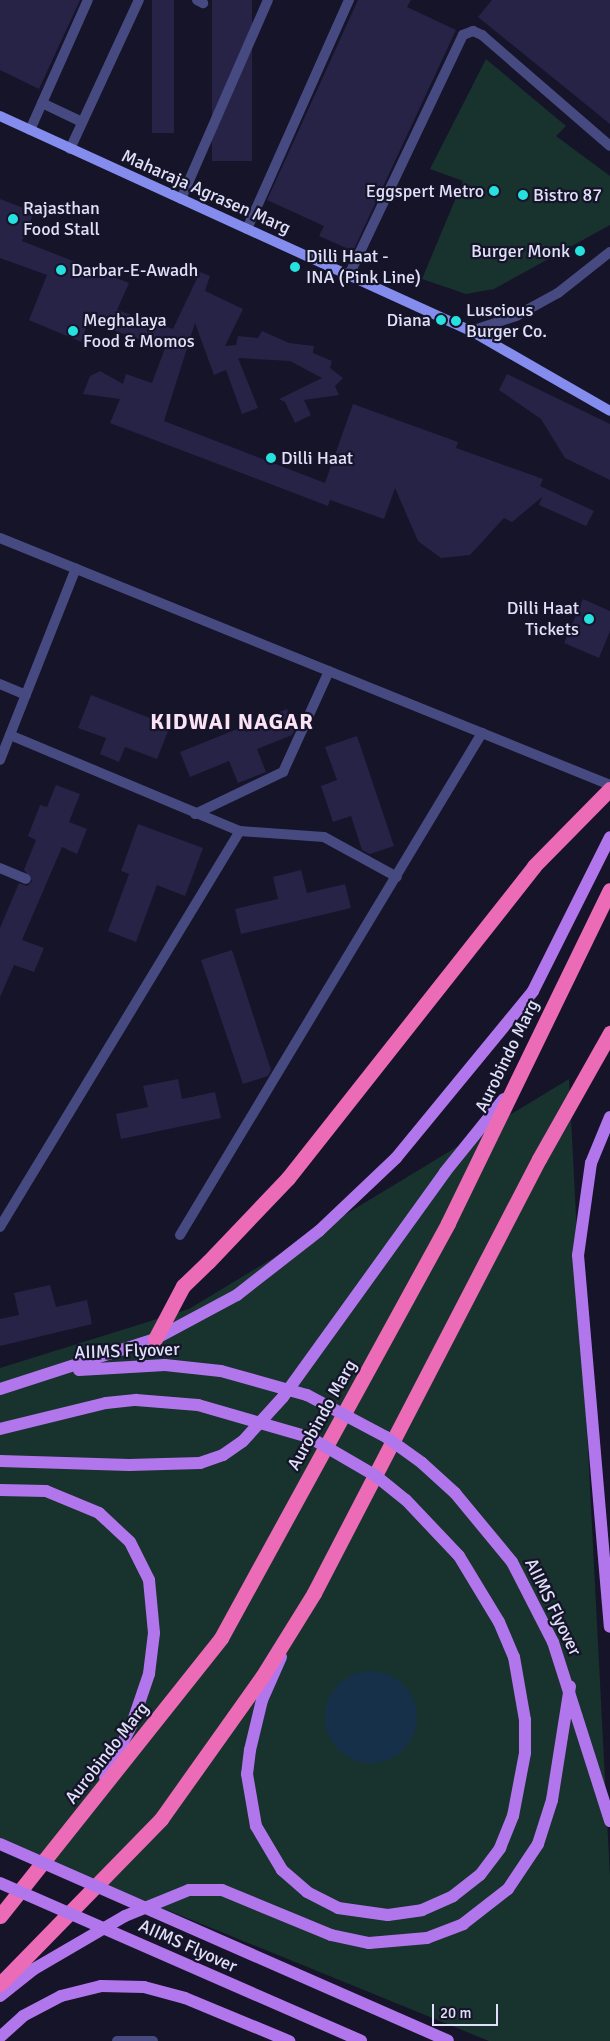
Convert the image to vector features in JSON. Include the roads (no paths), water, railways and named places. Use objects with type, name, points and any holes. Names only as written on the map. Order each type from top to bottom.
[{"type":"highway","points":[[155,1339],[183,1286],[288,1178],[534,866],[610,787]]},
{"type":"highway","name":"Aurobindo Marg","points":[[0,1916],[91,1804],[221,1638],[448,1223],[508,1095],[610,890]]},
{"type":"highway","points":[[0,1984],[161,1819],[262,1677],[314,1593],[539,1159],[610,1033]]},
{"type":"main road","points":[[0,1389],[155,1339],[237,1295],[319,1231],[396,1158],[533,991],[610,837]]},
{"type":"main road","points":[[0,1461],[129,1465],[200,1463],[243,1441],[283,1397],[445,1172],[508,1095]]},
{"type":"main road","points":[[610,1117],[591,1163],[578,1255],[610,1627]]},
{"type":"main road","name":"AIIMS Flyover","points":[[59,1371],[137,1364],[221,1371],[264,1381],[340,1410],[422,1463],[455,1493],[501,1548],[553,1642],[570,1686],[610,1821]]},
{"type":"main road","points":[[0,1428],[106,1404],[136,1400],[198,1405],[309,1437],[376,1476],[406,1500],[464,1564],[514,1657],[524,1712],[524,1753],[513,1816],[490,1862],[460,1891],[422,1910],[380,1915],[338,1908],[307,1892],[272,1856],[256,1826],[247,1774],[262,1700],[314,1593]]},
{"type":"main road","points":[[0,1490],[46,1491],[91,1508],[130,1542],[149,1580],[154,1633],[149,1674],[132,1724],[91,1804]]},
{"type":"main road","points":[[0,1996],[34,1969],[125,1916],[189,1890],[222,1890],[332,1935],[369,1942],[427,1938],[463,1924],[508,1889],[538,1844],[552,1800],[570,1686]]},
{"type":"main road","points":[[0,1844],[448,2041]]},
{"type":"main road","name":"AIIMS Flyover","points":[[0,1883],[361,2041]]},
{"type":"main road","points":[[0,2037],[23,2016],[60,1996],[101,1986],[144,1987],[185,1998],[289,2041]]},
{"type":"street","points":[[30,130],[88,0]]},
{"type":"street","points":[[70,148],[139,0]]},
{"type":"street","points":[[181,199],[268,0]]},
{"type":"street","points":[[247,228],[349,0]]},
{"type":"street","points":[[349,275],[463,34],[473,31],[482,35],[610,146]]},
{"type":"street","points":[[42,103],[82,122]]},
{"type":"street","name":"Maharaja Agrasen Marg","points":[[0,116],[471,331],[610,411]]},
{"type":"street","points":[[471,331],[516,316],[558,293],[610,252]]},
{"type":"street","points":[[0,538],[482,733],[610,787]]},
{"type":"street","points":[[0,760],[76,568]]},
{"type":"street","points":[[195,814],[283,772],[329,671]]},
{"type":"street","points":[[0,684],[26,695]]},
{"type":"street","points":[[180,1235],[482,733]]},
{"type":"street","points":[[10,735],[195,814],[240,831],[324,837],[397,877]]},
{"type":"street","points":[[0,1227],[240,831]]},
{"type":"street","points":[[0,868],[26,879]]},
{"type":"street","points":[[117,2041],[153,2041]]},
{"type":"water","points":[[371,1671],[388,1675],[403,1685],[413,1700],[417,1717],[413,1734],[403,1749],[388,1759],[371,1763],[354,1759],[339,1749],[329,1734],[325,1717],[329,1700],[339,1685],[354,1675]]},
{"type":"place","name":"Eggspert Metro","points":[[494,191]]},
{"type":"place","name":"Bistro 87","points":[[523,195]]},
{"type":"place","name":"Rajasthan Food Stall","points":[[13,219]]},
{"type":"place","name":"Burger Monk","points":[[580,251]]},
{"type":"place","name":"Dilli Haat - INA (Pink Line)","points":[[295,267]]},
{"type":"place","name":"Darbar-E-Awadh","points":[[61,270]]},
{"type":"place","name":"Diana","points":[[441,320]]},
{"type":"place","name":"Luscious Burger Co.","points":[[456,321]]},
{"type":"place","name":"Meghalaya Food & Momos","points":[[73,331]]},
{"type":"place","name":"Dilli Haat","points":[[271,458]]},
{"type":"place","name":"Dilli Haat Tickets","points":[[589,619]]},
{"type":"district","name":"KIDWAI NAGAR","points":[[232,722]]}]
